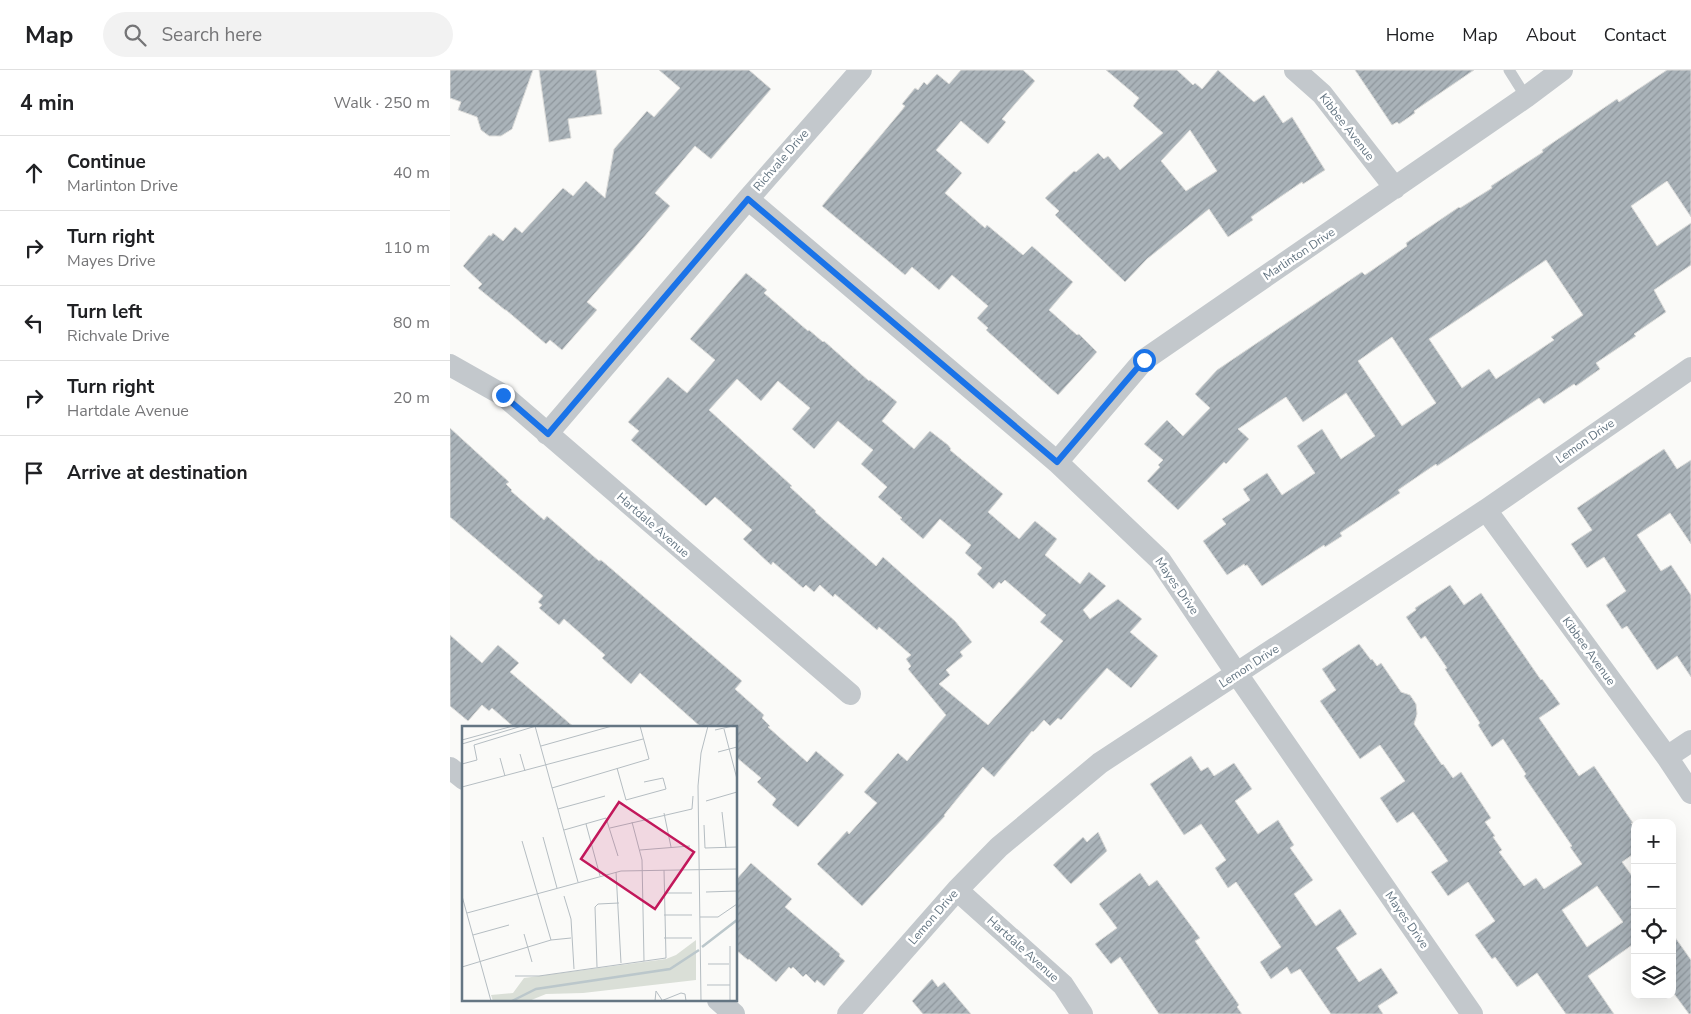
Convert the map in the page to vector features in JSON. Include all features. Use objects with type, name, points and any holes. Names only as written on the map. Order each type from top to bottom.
[{"type":"street","name":"Richvale Drive","points":[[548,434],[748,199],[861,70]]},
{"type":"street","name":"Kibbee Avenue","points":[[1295,70],[1322,94],[1395,188]]},
{"type":"street","name":"Marlinton Drive","points":[[1057,462],[1144,360],[1395,188],[1562,70]]},
{"type":"street","name":"Mayes Drive","points":[[748,199],[1057,462],[1160,560],[1472,1014]]},
{"type":"street","name":"Hartdale Avenue","points":[[450,365],[503,395],[850,694]]},
{"type":"street","name":"Lemon Drive","points":[[848,1014],[957,890],[999,847],[1100,763],[1486,510],[1691,368]]},
{"type":"street","name":"Kibbee Avenue","points":[[1486,510],[1667,757],[1691,793]]},
{"type":"street","points":[[1667,757],[1691,741]]},
{"type":"street","points":[[450,768],[462,778]]},
{"type":"street","name":"Hartdale Avenue","points":[[957,890],[1063,985],[1082,1014]]},
{"type":"street","points":[[720,1002],[734,1014]]},
{"type":"lane","points":[[1509,70],[1526,97]]},
{"type":"building","points":[[450,70],[533,70],[512,129],[501,136],[489,136],[481,130],[477,117],[458,110],[461,102],[450,98]]},
{"type":"building","points":[[539,70],[596,70],[602,114],[568,119],[571,138],[549,142]]},
{"type":"building","points":[[659,70],[749,70],[771,89],[711,159],[695,146],[655,193],[670,206],[587,302],[597,310],[562,350],[550,340],[546,344],[478,288],[482,284],[463,266],[489,235],[491,236],[493,233],[503,241],[515,227],[522,233],[563,188],[573,196],[586,181],[605,198],[614,149],[647,111],[654,117],[680,88]]},
{"type":"building","points":[[961,70],[1023,70],[1035,81],[1002,119],[1006,122],[988,144],[961,121],[936,150],[962,173],[945,193],[985,228],[987,225],[1023,255],[1032,246],[1073,282],[1049,310],[1077,335],[1079,334],[1097,352],[1058,395],[986,330],[988,328],[977,318],[988,306],[952,275],[939,290],[912,267],[905,275],[822,206],[902,110],[905,106],[902,104],[915,88],[918,90],[924,82],[927,85],[937,74],[949,84]]},
{"type":"building","points":[[1106,70],[1177,70],[1193,85],[1195,83],[1202,89],[1218,70],[1254,102],[1264,95],[1283,123],[1292,117],[1325,170],[1303,184],[1302,182],[1264,208],[1251,217],[1253,220],[1228,237],[1209,209],[1147,259],[1125,282],[1055,215],[1059,211],[1045,198],[1074,171],[1076,172],[1098,153],[1104,159],[1108,156],[1120,170],[1163,133],[1133,106],[1139,98]],"holes":[[[1190,130],[1217,171],[1186,191],[1161,161]]]},
{"type":"building","points":[[1355,70],[1474,70],[1414,111],[1415,113],[1399,124],[1397,122],[1392,125]]},
{"type":"building","points":[[1667,70],[1691,70],[1691,217],[1667,181],[1631,206],[1657,246],[1691,223],[1691,265],[1654,290],[1666,312],[1634,334],[1636,336],[1596,363],[1600,369],[1576,386],[1574,384],[1544,404],[1539,398],[1398,490],[1400,493],[1340,533],[1342,536],[1325,547],[1324,545],[1262,586],[1247,565],[1245,566],[1244,564],[1227,575],[1203,541],[1226,524],[1222,519],[1250,500],[1243,489],[1267,473],[1282,495],[1315,473],[1297,446],[1322,429],[1341,459],[1375,436],[1346,393],[1303,422],[1286,397],[1238,429],[1249,439],[1178,510],[1147,481],[1160,467],[1158,465],[1163,460],[1144,444],[1167,420],[1183,436],[1210,408],[1195,394],[1217,370],[1362,272],[1365,275],[1407,246],[1406,243],[1459,207],[1492,188],[1491,186],[1543,152],[1542,150],[1617,99],[1619,102]],"holes":[[[1546,260],[1583,315],[1551,337],[1554,340],[1496,379],[1489,369],[1462,388],[1429,339]],[[1392,337],[1436,403],[1402,426],[1358,361]]]},
{"type":"building","points":[[746,273],[767,290],[764,293],[808,331],[824,341],[869,381],[897,402],[882,421],[914,449],[930,431],[1003,494],[988,512],[1019,539],[1035,521],[1057,539],[1045,555],[1080,584],[1089,572],[1106,586],[1083,610],[1090,619],[1118,599],[1142,619],[1130,632],[1158,656],[1131,688],[1107,668],[1061,720],[1058,718],[1050,726],[1044,720],[1032,731],[994,777],[983,767],[945,816],[862,906],[817,864],[847,831],[849,834],[877,803],[864,792],[898,753],[907,761],[946,715],[908,669],[911,666],[906,659],[911,655],[879,627],[877,630],[835,594],[833,597],[820,585],[814,592],[806,585],[803,588],[773,562],[771,565],[743,539],[752,530],[732,512],[715,497],[706,506],[631,440],[639,431],[628,422],[668,377],[687,393],[715,360],[690,339]],"holes":[[[737,379],[761,401],[778,381],[810,408],[792,429],[814,449],[838,421],[873,450],[861,464],[887,487],[878,497],[902,518],[900,519],[923,539],[940,519],[971,545],[965,553],[982,568],[977,574],[993,589],[999,582],[1001,584],[1005,580],[1046,615],[1040,622],[1063,641],[988,725],[939,684],[950,675],[946,670],[963,656],[960,652],[972,642],[955,621],[883,557],[876,566],[815,512],[790,487],[792,486],[709,410]]]},
{"type":"building","points":[[450,428],[509,482],[506,484],[511,491],[544,520],[547,516],[742,681],[735,689],[764,715],[762,718],[770,726],[768,727],[807,762],[816,751],[844,775],[798,827],[772,805],[776,799],[757,782],[761,778],[738,759],[738,726],[700,726],[640,673],[631,684],[602,658],[605,655],[564,619],[559,625],[539,608],[542,605],[538,602],[543,596],[450,517]]},
{"type":"building","points":[[1664,449],[1677,469],[1691,460],[1691,544],[1670,513],[1637,535],[1661,571],[1671,565],[1691,595],[1691,677],[1677,656],[1657,670],[1627,626],[1622,629],[1606,605],[1626,591],[1604,557],[1587,568],[1571,544],[1592,530],[1577,508]]},
{"type":"building","points":[[1450,585],[1464,605],[1481,593],[1541,680],[1560,704],[1539,718],[1579,776],[1594,766],[1631,820],[1631,856],[1622,862],[1631,874],[1631,946],[1588,976],[1614,1014],[1566,1014],[1537,973],[1517,987],[1495,957],[1492,959],[1475,935],[1495,921],[1468,882],[1448,896],[1431,872],[1448,861],[1413,812],[1397,823],[1380,798],[1405,781],[1380,745],[1360,759],[1320,701],[1336,690],[1322,669],[1359,644],[1377,666],[1381,663],[1401,692],[1410,695],[1416,704],[1417,714],[1414,724],[1453,778],[1461,772],[1491,818],[1485,822],[1502,850],[1499,852],[1524,886],[1536,878],[1544,889],[1582,864],[1570,847],[1572,846],[1524,776],[1526,774],[1503,739],[1492,747],[1478,725],[1480,723],[1445,669],[1447,668],[1425,636],[1421,639],[1406,617],[1416,610],[1415,608]],"holes":[[[1597,886],[1623,922],[1587,947],[1562,910]]]},
{"type":"building","points":[[450,635],[482,663],[498,645],[519,663],[510,672],[573,726],[513,726],[492,708],[489,711],[482,705],[468,721],[450,706]]},
{"type":"building","points":[[1191,756],[1201,771],[1208,767],[1214,776],[1234,763],[1252,789],[1235,801],[1258,834],[1278,820],[1294,845],[1290,848],[1313,880],[1294,894],[1316,926],[1340,909],[1357,934],[1336,948],[1359,982],[1381,968],[1398,993],[1378,1006],[1383,1014],[1331,1014],[1300,969],[1291,974],[1287,967],[1271,979],[1260,962],[1281,947],[1236,882],[1228,888],[1215,868],[1226,860],[1201,824],[1184,835],[1150,784]]},
{"type":"building","points":[[1098,832],[1107,851],[1071,884],[1053,865],[1083,837],[1087,842]]},
{"type":"building","points":[[751,863],[792,899],[785,907],[840,954],[839,956],[845,961],[824,986],[817,980],[815,983],[806,974],[803,977],[793,967],[791,969],[789,967],[776,982],[738,952],[738,878]]},
{"type":"building","points":[[1140,873],[1149,886],[1157,880],[1200,938],[1195,941],[1239,1005],[1237,1007],[1242,1014],[1159,1014],[1120,957],[1111,964],[1095,944],[1117,928],[1099,904]]},
{"type":"building","points":[[1676,939],[1691,960],[1691,1014],[1689,1014],[1676,996]]},
{"type":"building","points":[[932,979],[938,987],[944,982],[971,1014],[923,1014],[912,1001]]},
{"type":"route","points":[[503,395],[548,434],[748,199],[1057,462],[1144,360]]}]
